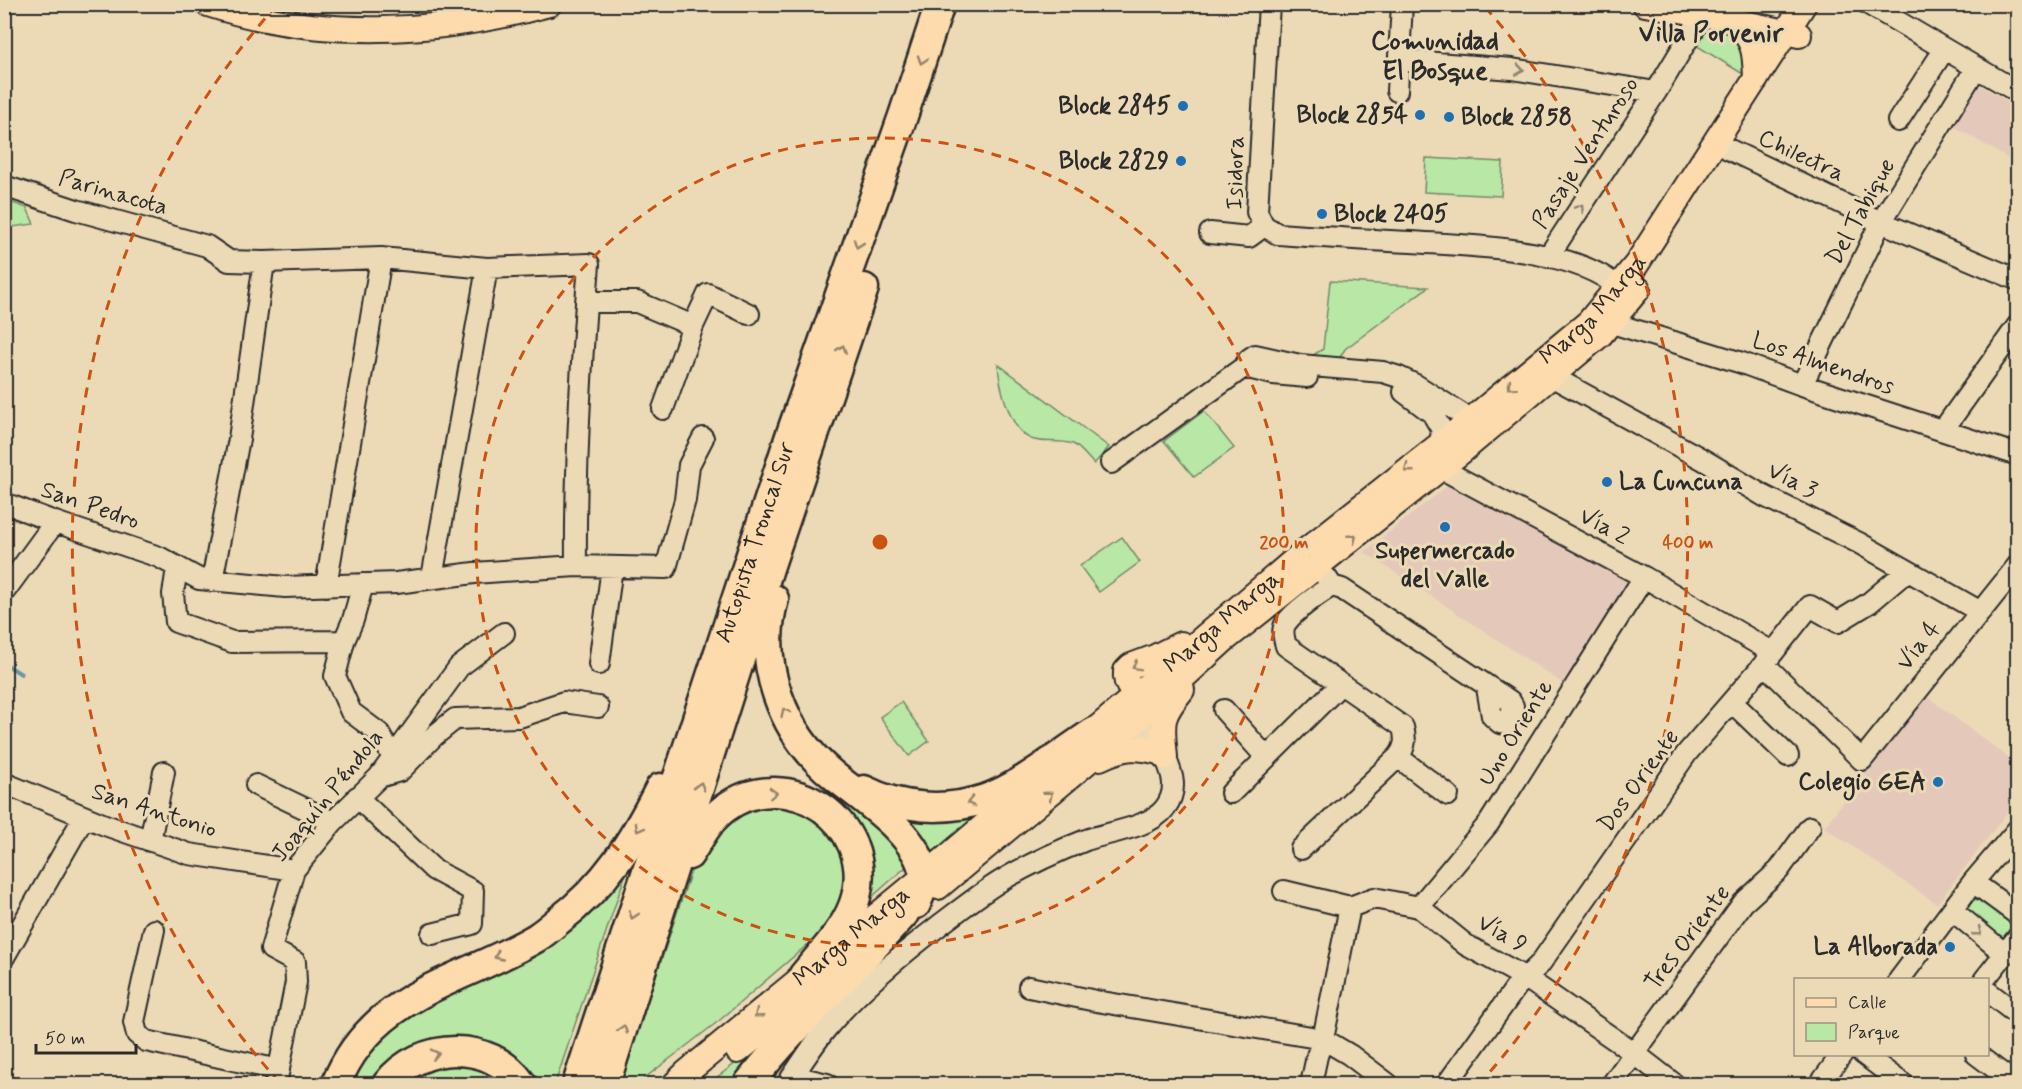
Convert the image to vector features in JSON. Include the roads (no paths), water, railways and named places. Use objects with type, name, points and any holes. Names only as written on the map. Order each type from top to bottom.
[{"type":"highway","name":"Autopista Troncal Sur","points":[[577,1084],[789,439],[940,4]]},
{"type":"highway","name":"Autopista Troncal Sur","points":[[605,1084],[823,405],[960,4]]},
{"type":"highway","points":[[747,1084],[792,1031],[838,983],[861,963],[910,909],[925,876],[919,857],[898,831],[879,811],[833,775],[805,746],[784,712],[773,679],[769,642],[772,605],[823,405]]},
{"type":"highway","points":[[336,1084],[354,1050],[375,1024],[388,1013],[418,994],[537,937],[577,907],[610,872],[637,834],[667,776],[710,680]]},
{"type":"highway","points":[[833,775],[881,798],[904,806],[951,805],[985,799],[1016,783],[1094,732]]},
{"type":"highway","points":[[658,922],[690,855],[716,816],[736,802],[759,794],[783,792],[806,798],[827,811],[843,828],[854,850],[858,874],[855,898],[841,929],[803,976]]},
{"type":"highway","points":[[387,1084],[401,1069],[412,1062],[449,1051],[475,1053],[488,1057],[510,1071],[522,1084]]},
{"type":"main road","points":[[208,4],[274,21],[358,29],[468,22],[546,5]]},
{"type":"main road","points":[[1646,4],[1705,9],[1736,22],[1793,33]]},
{"type":"main road","name":"Marga Marga","points":[[693,1084],[752,1040],[1082,767],[1137,707],[1308,548],[1443,458],[1551,376],[1612,323],[1650,272],[1728,149],[1793,33],[1804,4]]},
{"type":"main road","name":"Marga Marga","points":[[1216,636],[1320,579],[1443,458],[1471,420],[1589,322],[1636,266],[1756,79],[1820,4]]},
{"type":"main road","points":[[1736,22],[1749,37],[1755,52],[1756,79]]},
{"type":"main road","points":[[1612,323],[1623,297],[1619,288]]},
{"type":"main road","points":[[1137,707],[1126,676],[1126,671],[1131,666],[1216,636]]},
{"type":"main road","points":[[1082,767],[1127,747],[1144,748],[1164,755],[1163,723],[1167,707],[1216,636]]},
{"type":"main road","name":"Marga Marga","points":[[675,1084],[1094,732],[1137,707]]},
{"type":"street","name":"Isidora","points":[[1269,4],[1257,212],[1264,226],[1278,234],[1507,248],[1593,270],[1608,278],[1619,288]]},
{"type":"street","points":[[1397,91],[1402,4]]},
{"type":"street","points":[[1868,4],[2018,92]]},
{"type":"street","name":"Pasaje Venturoso","points":[[1548,257],[1656,92],[1705,9]]},
{"type":"street","points":[[1898,121],[1944,50]]},
{"type":"street","points":[[1399,60],[1512,69],[1656,92]]},
{"type":"street","name":"Del Tabique","points":[[1802,385],[1881,222],[1976,68]]},
{"type":"street","name":"Chilectra","points":[[1728,149],[1881,222],[2018,280]]},
{"type":"street","name":"Parinacota","points":[[4,186],[76,210],[207,246],[229,261],[381,258],[487,268],[589,264],[586,302]]},
{"type":"street","points":[[1210,232],[1249,237],[1264,226]]},
{"type":"street","points":[[326,586],[381,258]]},
{"type":"street","points":[[212,581],[239,439],[264,262]]},
{"type":"street","points":[[432,578],[487,268]]},
{"type":"street","points":[[663,409],[693,326],[708,294],[749,314]]},
{"type":"street","points":[[576,566],[576,471],[586,302],[637,302],[693,326]]},
{"type":"street","name":"Los Almendros","points":[[1612,323],[1742,363],[1802,385],[2018,455]]},
{"type":"street","points":[[1943,430],[2018,325]]},
{"type":"street","points":[[1111,463],[1244,367],[1255,355],[1300,365],[1383,372],[1416,385],[1471,420]]},
{"type":"street","points":[[1244,367],[1256,372],[1354,380],[1401,389],[1432,412],[1442,430],[1443,458]]},
{"type":"street","name":"Vía 3","points":[[1551,376],[1702,459],[1764,496],[1859,543],[1979,611]]},
{"type":"street","name":"San Pedro","points":[[4,503],[159,557],[199,579],[212,581],[285,587],[326,586],[396,583],[474,573],[576,566],[666,568],[685,500],[689,465],[703,438]]},
{"type":"street","name":"Vía 2","points":[[1443,458],[1644,577],[1768,658],[1862,760]]},
{"type":"street","points":[[4,592],[55,522]]},
{"type":"street","name":"Vía 4","points":[[1862,760],[2018,565]]},
{"type":"street","points":[[599,664],[612,567]]},
{"type":"street","points":[[177,568],[173,594],[176,622],[232,642],[344,641]]},
{"type":"street","name":"Dos Oriente","points":[[1447,1084],[1517,986],[1540,964],[1688,753],[1810,606],[1838,622],[1869,603],[1907,571]]},
{"type":"street","name":"Uno Oriente","points":[[1419,907],[1489,823],[1644,577]]},
{"type":"street","points":[[1301,849],[1398,757],[1403,750],[1406,737],[1403,727],[1286,646],[1282,634],[1286,623],[1320,579],[1342,589],[1487,688]]},
{"type":"street","points":[[363,584],[335,676],[351,712],[380,733],[393,757]]},
{"type":"street","name":"Joaquín Péndola","points":[[277,1077],[296,982],[295,962],[271,949],[294,870],[333,822],[379,777],[459,667],[504,633]]},
{"type":"street","points":[[1232,793],[1341,684]]},
{"type":"street","points":[[379,777],[400,771],[434,736],[455,719],[519,717],[564,702],[598,707]]},
{"type":"street","points":[[1732,702],[1788,756]]},
{"type":"street","points":[[827,1084],[790,1080],[827,1028],[872,982],[919,941],[1002,880],[1087,840],[1154,818],[1165,809],[1173,796],[1174,781],[1164,755],[1137,707]]},
{"type":"street","points":[[1224,710],[1266,757]]},
{"type":"street","points":[[1398,757],[1448,795]]},
{"type":"street","points":[[150,840],[164,772]]},
{"type":"street","name":"San Antonio","points":[[4,783],[84,817],[189,854],[294,870]]},
{"type":"street","points":[[256,785],[333,822]]},
{"type":"street","points":[[357,797],[434,870],[473,891],[472,924],[432,934]]},
{"type":"street","points":[[4,957],[84,817]]},
{"type":"street","name":"Tres Oriente","points":[[1612,1084],[1743,903],[1779,870],[1810,827]]},
{"type":"street","points":[[1901,978],[1973,882],[2018,829]]},
{"type":"street","points":[[1973,882],[2018,915]]},
{"type":"street","name":"Vía 9","points":[[1284,891],[1350,907],[1374,898],[1419,907],[1466,945],[1526,978],[1634,1053],[1674,1084]]},
{"type":"street","points":[[1311,1084],[1323,1039],[1350,907]]},
{"type":"street","points":[[1952,910],[2005,954]]},
{"type":"street","points":[[154,930],[135,1022],[137,1034],[146,1041],[277,1077]]},
{"type":"street","points":[[1986,978],[2017,938]]},
{"type":"street","points":[[1029,987],[1095,1001],[1323,1039],[1350,1055],[1388,1084]]},
{"type":"street","points":[[1989,993],[2018,1015]]},
{"type":"street","points":[[1820,1084],[1841,1056]]},
{"type":"street","points":[[1866,1056],[1903,1084]]},
{"type":"street","points":[[1979,1056],[2016,1084]]},
{"type":"waterway","points":[[4,663],[21,674]]},
{"type":"place","name":"Block 2845","points":[[1183,106]]},
{"type":"place","name":"Block 2854","points":[[1420,115]]},
{"type":"place","name":"Block 2858","points":[[1449,117]]},
{"type":"place","name":"Block 2829","points":[[1181,161]]},
{"type":"place","name":"Block 2405","points":[[1322,214]]},
{"type":"place","name":"La Cuncuna","points":[[1607,482]]},
{"type":"place","name":"Supermercado del Valle","points":[[1445,527]]},
{"type":"place","name":"Colegio GEA","points":[[1938,782]]},
{"type":"place","name":"La Alborada","points":[[1950,947]]},
{"type":"district","name":"Villa Porvenir","points":[[1711,34]]},
{"type":"district","name":"Comunidad El Bosque","points":[[1435,57]]}]
